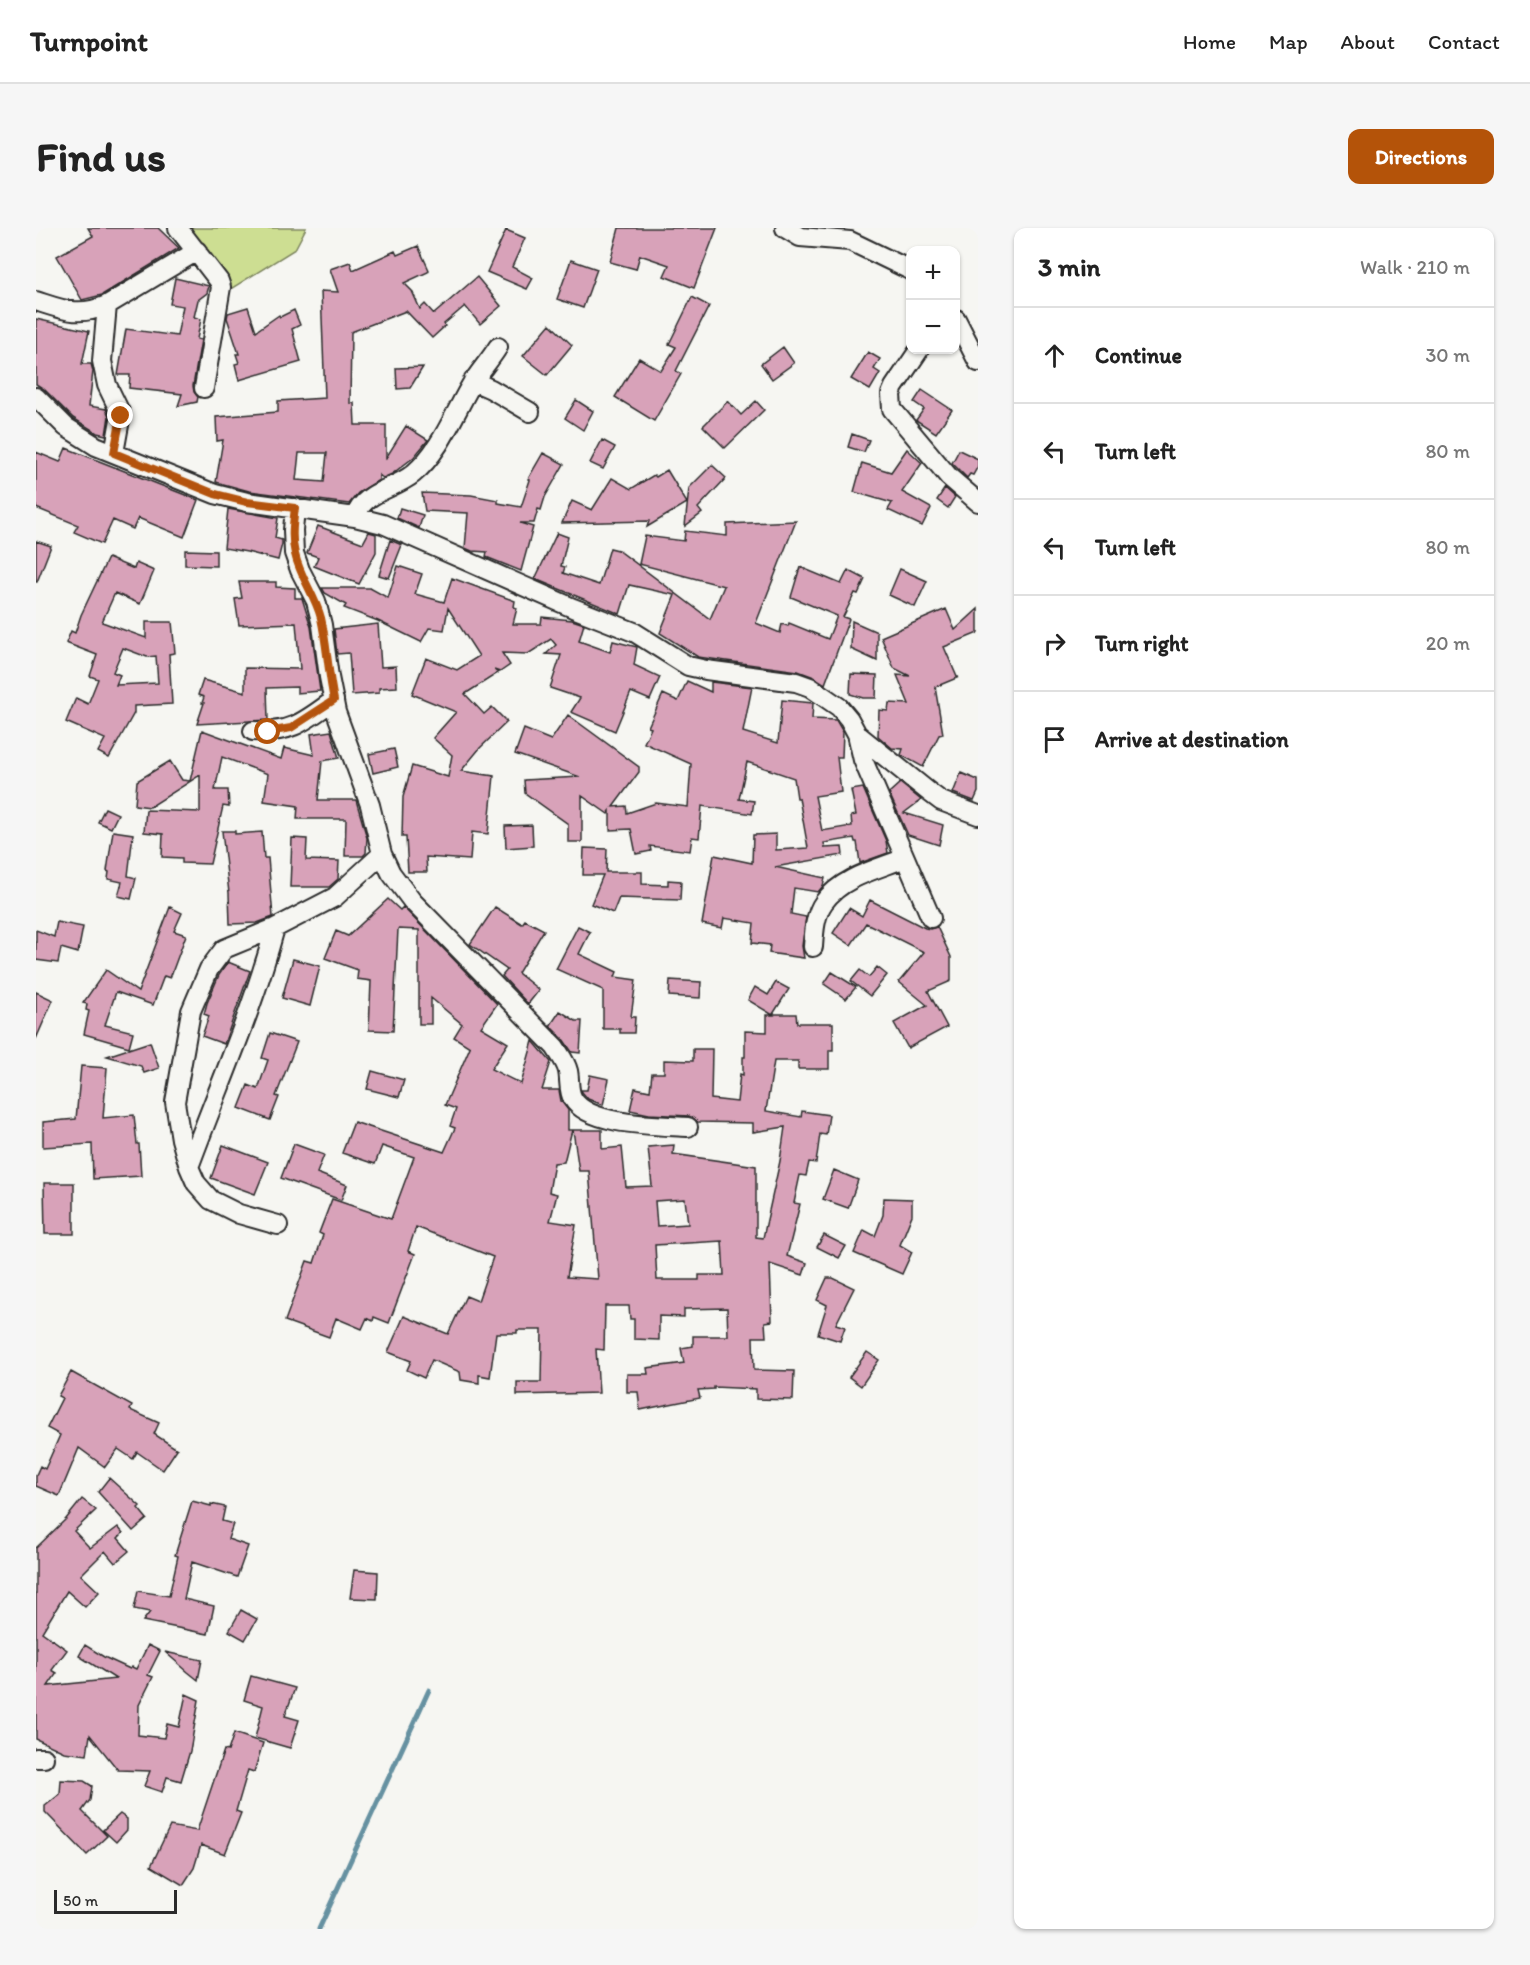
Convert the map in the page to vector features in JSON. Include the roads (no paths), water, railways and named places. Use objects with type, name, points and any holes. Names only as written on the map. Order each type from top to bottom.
[{"type":"street","points":[[178,228],[219,281],[221,290],[204,388]]},
{"type":"street","points":[[785,228],[800,237],[850,242],[906,268]]},
{"type":"street","points":[[36,301],[67,311],[81,313],[93,311],[197,252]]},
{"type":"street","points":[[107,305],[102,361],[107,385],[121,414],[114,453]]},
{"type":"street","points":[[960,327],[978,362]]},
{"type":"street","points":[[355,517],[365,500],[413,474],[427,459],[473,381],[498,347]]},
{"type":"street","points":[[917,354],[894,387],[891,394],[892,409],[949,477],[978,502]]},
{"type":"street","points":[[473,381],[530,412]]},
{"type":"street","points":[[36,398],[79,437],[215,494],[247,502],[355,517],[383,524],[573,608],[634,632],[688,666],[796,682],[810,687],[839,707],[857,734],[863,760],[931,918]]},
{"type":"street","points":[[295,508],[292,530],[294,553],[316,601],[334,700],[348,747],[370,805],[382,854],[391,873],[412,902],[555,1047],[564,1059],[569,1073],[572,1097],[580,1107],[607,1118],[629,1123],[688,1127]]},
{"type":"street","points":[[253,731],[279,732],[291,728],[334,700]]},
{"type":"street","points":[[857,734],[941,801],[978,815]]},
{"type":"street","points":[[278,1225],[238,1214],[211,1200],[196,1183],[189,1167],[181,1139],[175,1102],[191,1011],[208,969],[224,949],[275,928],[335,897],[382,854]]},
{"type":"street","points":[[813,946],[817,917],[823,903],[835,891],[864,874],[905,858]]},
{"type":"street","points":[[189,1167],[263,969],[275,928]]},
{"type":"waterway","points":[[319,1929],[429,1690]]}]
